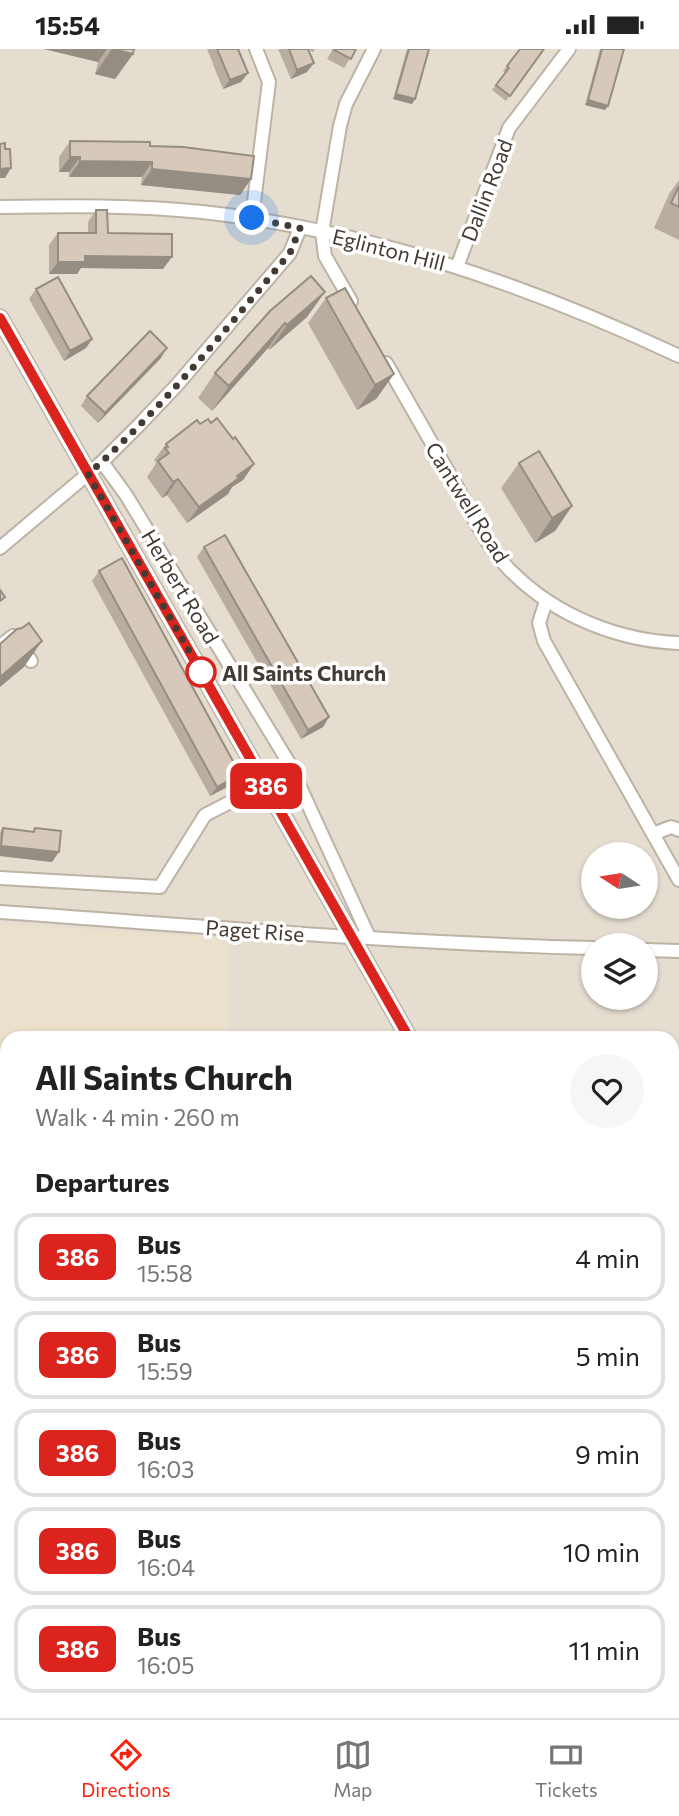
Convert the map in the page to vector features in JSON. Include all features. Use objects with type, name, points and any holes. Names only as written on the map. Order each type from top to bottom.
[{"type":"street","points":[[252,218],[270,82],[256,49]]},
{"type":"street","points":[[359,316],[326,255],[322,232],[346,104],[374,49]]},
{"type":"street","name":"Dallin Road","points":[[457,267],[509,128],[569,49]]},
{"type":"street","name":"Eglinton Hill","points":[[0,207],[90,205],[154,208],[252,218],[322,232],[457,267],[551,300],[679,356]]},
{"type":"street","points":[[0,548],[102,462],[177,385],[290,253],[300,228]]},
{"type":"street","name":"Herbert Road","points":[[0,318],[405,1031]]},
{"type":"street","name":"Cantwell Road","points":[[380,352],[488,544],[513,573],[546,601],[580,619],[622,635],[663,643],[679,643]]},
{"type":"street","name":"Herbert Road","points":[[102,462],[126,495],[289,763],[369,937]]},
{"type":"street","points":[[546,601],[538,622],[544,641],[679,880]]},
{"type":"street","points":[[0,646],[13,636],[31,661]]},
{"type":"street","points":[[0,878],[160,887],[205,814],[265,784]]},
{"type":"street","points":[[653,834],[671,827],[679,830]]},
{"type":"street","name":"Paget Rise","points":[[0,912],[352,936],[581,948]]},
{"type":"street","points":[[658,950],[679,951]]},
{"type":"shaded area","points":[[0,49],[679,49],[679,1031],[0,1031]]},
{"type":"shaded area","points":[[0,924],[228,938],[227,1031],[0,1031]]},
{"type":"building","points":[[112,49],[134,49],[133,54]]},
{"type":"building","points":[[217,49],[238,49],[248,73],[230,80]]},
{"type":"building","points":[[289,49],[308,49],[314,63],[297,70]]},
{"type":"building","points":[[334,49],[356,49],[351,59]]},
{"type":"building","points":[[409,49],[429,49],[415,99],[396,94]]},
{"type":"building","points":[[520,49],[544,49],[510,96],[496,85]]},
{"type":"building","points":[[602,49],[624,49],[608,106],[588,100]]},
{"type":"building","points":[[70,141],[150,142],[150,146],[183,147],[254,156],[251,179],[152,169],[152,162],[80,161],[80,157],[70,157]]},
{"type":"building","points":[[5,143],[5,149],[10,149],[11,168],[0,169],[0,144]]},
{"type":"building","points":[[679,186],[679,207],[671,203]]},
{"type":"building","points":[[96,210],[107,210],[108,233],[172,234],[172,257],[85,256],[85,262],[58,262],[58,233],[96,233]]},
{"type":"building","points":[[311,276],[325,292],[287,325],[285,323],[229,386],[215,373],[270,311]]},
{"type":"building","points":[[58,277],[92,339],[70,351],[36,289]]},
{"type":"building","points":[[345,288],[394,374],[375,385],[326,298]]},
{"type":"building","points":[[150,331],[167,348],[105,413],[87,396]]},
{"type":"building","points":[[217,418],[233,439],[235,437],[254,464],[199,507],[178,479],[173,482],[158,461],[169,453],[165,448],[168,447],[166,444],[197,420],[200,424],[208,419],[211,423]]},
{"type":"building","points":[[539,451],[572,506],[552,518],[519,463]]},
{"type":"building","points":[[225,535],[329,717],[308,730],[204,547]]},
{"type":"building","points":[[122,558],[240,774],[217,787],[99,571]]},
{"type":"building","points":[[29,623],[42,641],[0,677],[0,644],[17,629]]},
{"type":"building","points":[[3,828],[34,832],[35,828],[61,831],[59,852],[1,846]]},
{"type":"bus line","name":"386","points":[[0,318],[405,1031]]},
{"type":"place","name":"All Saints Church","points":[[201,672]]},
{"type":"route","points":[[201,672],[88,474],[177,385],[290,253],[300,228],[252,218]]}]
